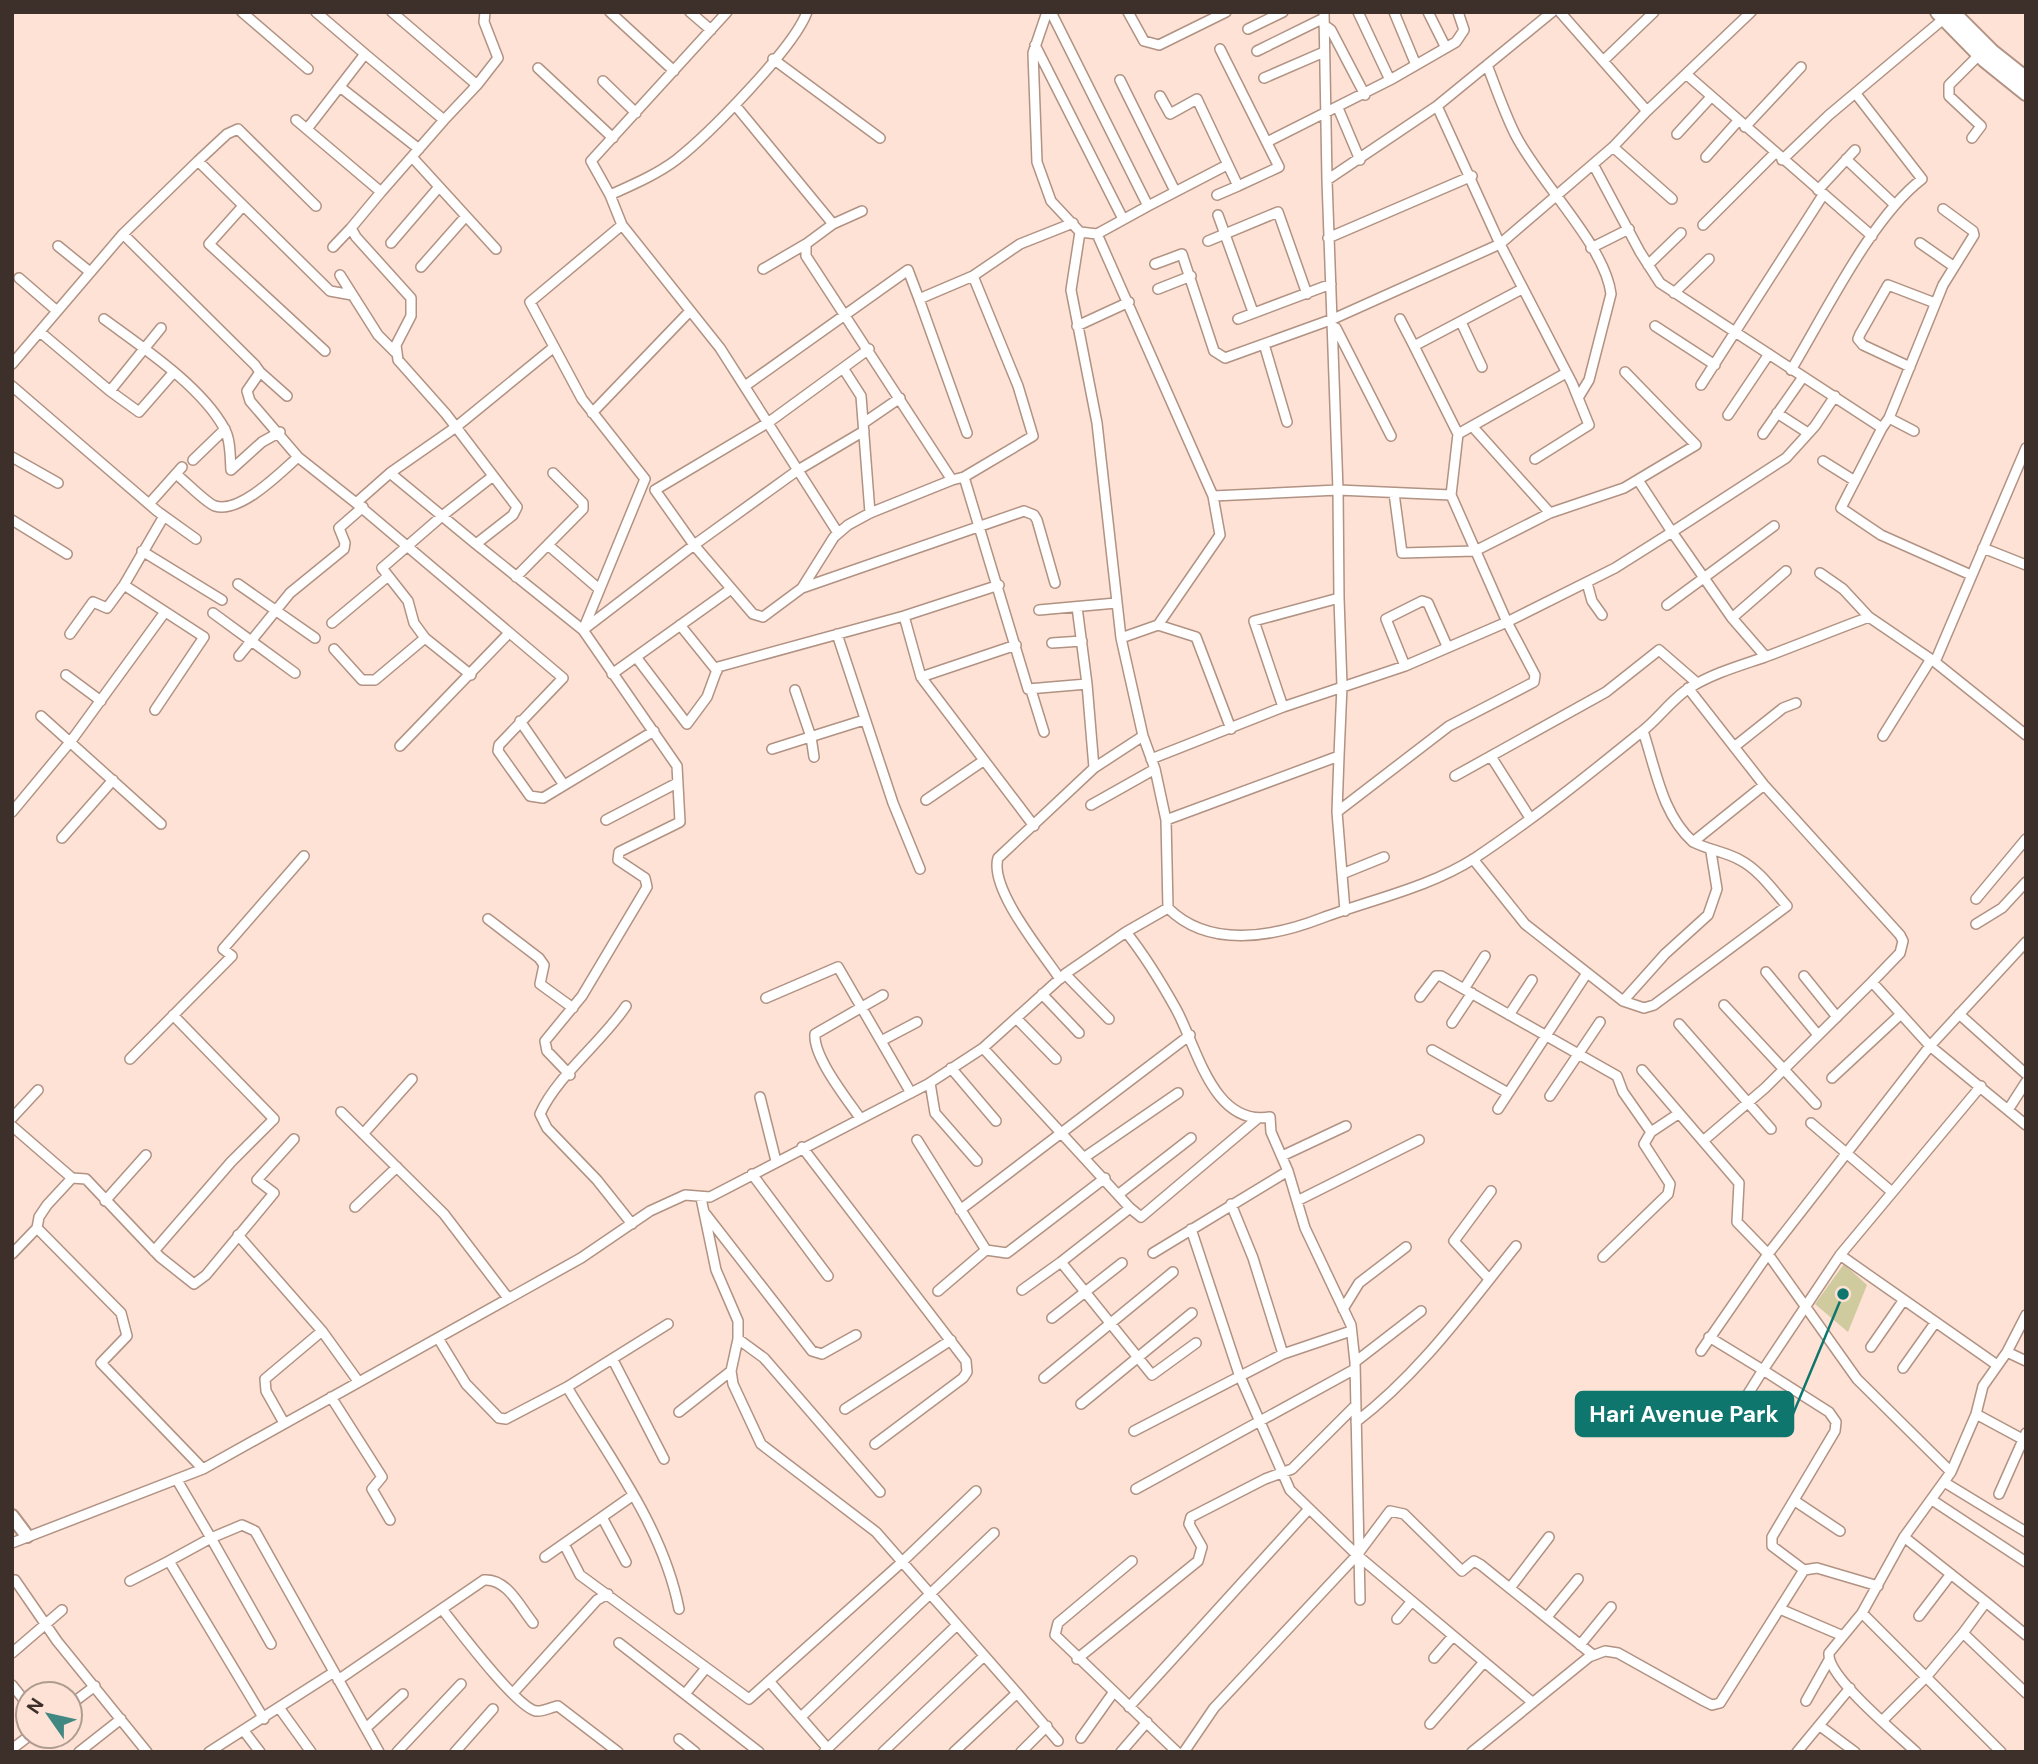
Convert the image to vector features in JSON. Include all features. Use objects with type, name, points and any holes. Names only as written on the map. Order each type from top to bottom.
[{"type":"main road","points":[[1946,14],[1979,55],[2026,93]]},
{"type":"main road","points":[[1946,14],[2026,79]]},
{"type":"street","points":[[242,12],[308,69]]},
{"type":"street","points":[[316,12],[444,120]]},
{"type":"street","points":[[396,16],[408,12]]},
{"type":"street","points":[[333,247],[498,58],[484,22],[485,12]]},
{"type":"street","points":[[610,12],[674,71]]},
{"type":"street","points":[[690,12],[711,30]]},
{"type":"street","points":[[727,12],[591,161],[610,195],[622,225],[745,386],[838,533]]},
{"type":"street","points":[[610,195],[676,161],[736,105],[807,12]]},
{"type":"street","points":[[1049,12],[1035,44],[1037,162],[1051,201],[1080,232],[1071,290],[1097,423],[1121,638],[1143,736],[1155,769],[1166,820],[1168,908],[1182,922],[1196,930],[1236,936],[1306,925],[1422,884],[1473,859],[1530,818],[1643,731],[1693,686],[1869,617]]},
{"type":"street","points":[[1049,12],[1148,206]]},
{"type":"street","points":[[1128,12],[1144,41],[1159,45],[1226,12]]},
{"type":"street","points":[[1248,29],[1283,12]]},
{"type":"street","points":[[1358,12],[1391,80]]},
{"type":"street","points":[[1394,12],[1416,65]]},
{"type":"street","points":[[1428,12],[1446,48]]},
{"type":"street","points":[[1267,142],[1365,94],[1456,42],[1464,30],[1458,12]]},
{"type":"street","points":[[1327,180],[1437,106],[1552,12]]},
{"type":"street","points":[[1560,12],[1647,111]]},
{"type":"street","points":[[1603,61],[1654,12]]},
{"type":"street","points":[[1155,264],[1182,254],[1215,354],[1225,358],[1333,319],[1500,244],[1613,147],[1751,12]]},
{"type":"street","points":[[1782,160],[1829,115],[1946,14]]},
{"type":"street","points":[[396,16],[477,85]]},
{"type":"street","points":[[1324,18],[1365,94]]},
{"type":"street","points":[[1257,51],[1324,18]]},
{"type":"street","points":[[1324,18],[1331,284],[1329,295],[1333,319],[1342,686],[1338,812],[1345,911]]},
{"type":"street","points":[[1035,44],[1122,218]]},
{"type":"street","points":[[1217,195],[1279,167],[1220,49]]},
{"type":"street","points":[[1264,78],[1324,52]]},
{"type":"street","points":[[307,129],[365,54]]},
{"type":"street","points":[[1972,138],[1981,125],[1948,96],[1948,90],[1949,85],[1979,55]]},
{"type":"street","points":[[773,59],[880,138]]},
{"type":"street","points":[[1487,65],[1516,135],[1591,248],[1610,282],[1611,294],[1589,380],[1578,398]]},
{"type":"street","points":[[1706,158],[1801,67]]},
{"type":"street","points":[[538,68],[613,138]]},
{"type":"street","points":[[1686,74],[1872,236]]},
{"type":"street","points":[[1120,80],[1175,191]]},
{"type":"street","points":[[603,81],[636,113]]},
{"type":"street","points":[[340,87],[419,149]]},
{"type":"street","points":[[1791,370],[1872,236],[1895,205],[1922,179],[1856,94]]},
{"type":"street","points":[[1160,96],[1170,114],[1197,99],[1238,186]]},
{"type":"street","points":[[1677,134],[1711,97]]},
{"type":"street","points":[[736,105],[833,224]]},
{"type":"street","points":[[1437,106],[1472,176],[1500,244],[1590,425],[1535,459]]},
{"type":"street","points":[[1338,108],[1360,160]]},
{"type":"street","points":[[296,120],[381,192]]},
{"type":"street","points":[[12,364],[16,352],[40,332],[123,234],[234,129],[240,130],[316,206]]},
{"type":"street","points":[[1613,147],[1672,199]]},
{"type":"street","points":[[1701,385],[1736,333],[1820,193],[1855,150]]},
{"type":"street","points":[[1703,225],[1774,153]]},
{"type":"street","points":[[412,157],[496,248]]},
{"type":"street","points":[[1846,159],[1895,205]]},
{"type":"street","points":[[198,161],[330,290],[352,295]]},
{"type":"street","points":[[1593,164],[1660,283],[1882,428]]},
{"type":"street","points":[[1080,232],[1097,233],[1227,165]]},
{"type":"street","points":[[1328,238],[1472,176]]},
{"type":"street","points":[[391,243],[439,187]]},
{"type":"street","points":[[243,206],[209,244],[325,351]]},
{"type":"street","points":[[1942,209],[1973,231],[1935,303],[1889,418],[1841,508],[1881,535],[1971,575]]},
{"type":"street","points":[[763,269],[806,244],[833,224],[862,211]]},
{"type":"street","points":[[1208,241],[1274,212],[1280,214],[1307,294]]},
{"type":"street","points":[[1217,215],[1253,312]]},
{"type":"street","points":[[421,267],[466,216]]},
{"type":"street","points":[[919,299],[973,276],[1020,243],[1045,236],[1073,223]]},
{"type":"street","points":[[583,630],[645,479],[640,469],[592,413],[530,302],[622,225]]},
{"type":"street","points":[[351,228],[411,298],[411,316],[395,352]]},
{"type":"street","points":[[1591,248],[1629,229]]},
{"type":"street","points":[[1097,233],[1213,496],[1220,535],[1158,625],[1121,638]]},
{"type":"street","points":[[1648,265],[1681,233]]},
{"type":"street","points":[[123,234],[287,396]]},
{"type":"street","points":[[1920,243],[1953,266]]},
{"type":"street","points":[[806,244],[806,256],[952,480]]},
{"type":"street","points":[[58,246],[90,272]]},
{"type":"street","points":[[1674,293],[1709,260]]},
{"type":"street","points":[[745,386],[908,270],[967,433]]},
{"type":"street","points":[[340,275],[378,335],[456,427],[517,509],[476,544]]},
{"type":"street","points":[[802,588],[838,533],[870,513],[964,477],[1033,436],[1018,386],[973,276]]},
{"type":"street","points":[[1158,289],[1191,276]]},
{"type":"street","points":[[19,278],[57,311]]},
{"type":"street","points":[[1238,319],[1331,284]]},
{"type":"street","points":[[1910,368],[1863,345],[1858,339],[1888,285],[1935,303]]},
{"type":"street","points":[[1414,346],[1522,289]]},
{"type":"street","points":[[1077,326],[1129,302]]},
{"type":"street","points":[[592,413],[690,311]]},
{"type":"street","points":[[104,319],[173,373],[225,429],[231,470],[262,442],[280,432]]},
{"type":"street","points":[[1333,319],[1340,339],[1391,436]]},
{"type":"street","points":[[1338,812],[1449,726],[1534,682],[1535,675],[1507,622],[1451,495],[1458,434],[1400,319]]},
{"type":"street","points":[[1461,322],[1482,366]]},
{"type":"street","points":[[1656,326],[1715,365]]},
{"type":"street","points":[[110,391],[161,328]]},
{"type":"street","points":[[40,332],[139,412],[173,373]]},
{"type":"street","points":[[1264,344],[1287,422]]},
{"type":"street","points":[[239,656],[300,583],[344,549],[345,543],[339,530],[390,473],[456,427],[554,347]]},
{"type":"street","points":[[869,349],[769,422],[655,490],[694,545],[752,614],[763,617],[802,588],[1024,511],[1034,515],[1055,583]]},
{"type":"street","points":[[1728,415],[1769,354]]},
{"type":"street","points":[[844,368],[861,396],[870,513]]},
{"type":"street","points":[[260,372],[247,391],[247,397],[280,432],[298,457],[360,505],[563,678],[501,740],[498,751],[520,783],[536,799],[543,798],[654,731]]},
{"type":"street","points":[[1394,493],[1402,553],[1475,551],[1550,513],[1624,488],[1696,445],[1625,372]]},
{"type":"street","points":[[1458,434],[1566,373]]},
{"type":"street","points":[[1763,434],[1803,377]]},
{"type":"street","points":[[12,386],[149,505],[195,539]]},
{"type":"street","points":[[1151,759],[1283,707],[1405,666],[1507,622],[1587,583],[1786,458],[1835,396]]},
{"type":"street","points":[[583,630],[694,545],[798,470],[864,427],[900,398]]},
{"type":"street","points":[[1777,413],[1808,433]]},
{"type":"street","points":[[1889,418],[1914,431]]},
{"type":"street","points":[[1472,426],[1550,513]]},
{"type":"street","points":[[193,460],[225,429]]},
{"type":"street","points":[[1883,736],[1933,660],[2026,448]]},
{"type":"street","points":[[12,457],[58,483]]},
{"type":"street","points":[[149,505],[179,471],[209,503],[220,506],[255,494],[298,457]]},
{"type":"street","points":[[1824,461],[1855,481]]},
{"type":"street","points":[[390,473],[583,630],[677,766],[680,822],[622,849],[617,856],[620,863],[645,878],[647,887],[573,1008],[545,1041],[547,1051],[570,1074]]},
{"type":"street","points":[[516,578],[584,506],[553,473]]},
{"type":"street","points":[[471,675],[425,638],[413,621],[408,601],[387,577],[383,565],[493,476]]},
{"type":"street","points":[[964,477],[999,585],[1028,689],[1031,690],[1044,732]]},
{"type":"street","points":[[1638,480],[1732,618],[1765,656]]},
{"type":"street","points":[[1213,496],[1338,491],[1451,495]]},
{"type":"street","points":[[69,634],[93,602],[107,608],[124,585],[164,516]]},
{"type":"street","points":[[12,520],[67,554]]},
{"type":"street","points":[[1667,605],[1774,526]]},
{"type":"street","points":[[548,545],[599,589]]},
{"type":"street","points":[[1983,548],[2026,565]]},
{"type":"street","points":[[142,551],[222,600]]},
{"type":"street","points":[[1732,618],[1786,571]]},
{"type":"street","points":[[1820,573],[1843,589],[1869,617],[1933,660],[2026,735]]},
{"type":"street","points":[[332,622],[387,577]]},
{"type":"street","points":[[1587,583],[1592,601],[1602,615]]},
{"type":"street","points":[[238,584],[315,638]]},
{"type":"street","points":[[124,585],[204,637],[155,710]]},
{"type":"street","points":[[636,657],[687,724],[707,696],[718,667],[904,616],[999,585]]},
{"type":"street","points":[[612,674],[731,589]]},
{"type":"street","points":[[1283,707],[1254,621],[1339,598]]},
{"type":"street","points":[[1405,666],[1387,619],[1422,601],[1428,603],[1447,646]]},
{"type":"street","points":[[1039,610],[1116,603]]},
{"type":"street","points":[[1077,607],[1094,768]]},
{"type":"street","points":[[12,812],[71,741],[165,612]]},
{"type":"street","points":[[213,612],[295,673]]},
{"type":"street","points":[[904,616],[921,677],[982,761],[1034,826]]},
{"type":"street","points":[[680,625],[717,671]]},
{"type":"street","points":[[1158,625],[1196,637],[1231,729]]},
{"type":"street","points":[[400,746],[509,633]]},
{"type":"street","points":[[837,634],[864,720],[920,869]]},
{"type":"street","points":[[334,649],[362,680],[368,682],[376,680],[425,638]]},
{"type":"street","points":[[1052,643],[1082,641]]},
{"type":"street","points":[[921,677],[1016,645]]},
{"type":"street","points":[[1455,776],[1492,758],[1606,692],[1659,650],[1693,686],[1734,747],[1764,785],[1903,941],[1900,953],[1872,982],[1748,1102],[1703,1141]]},
{"type":"street","points":[[66,675],[101,701]]},
{"type":"street","points":[[1031,690],[1087,684]]},
{"type":"street","points":[[795,690],[811,737],[814,757]]},
{"type":"street","points":[[1734,747],[1783,708],[1796,703]]},
{"type":"street","points":[[41,716],[161,824]]},
{"type":"street","points":[[772,749],[864,720]]},
{"type":"street","points":[[520,721],[564,785]]},
{"type":"street","points":[[1473,859],[1525,924],[1623,1001],[1644,1008],[1654,1005],[1787,906],[1755,869],[1737,858],[1711,852],[1693,842],[1677,828],[1643,731]]},
{"type":"street","points":[[1109,1019],[1063,977],[1008,899],[995,867],[1006,847],[1034,826],[1094,768],[1143,736]]},
{"type":"street","points":[[1166,820],[1339,756]]},
{"type":"street","points":[[1492,758],[1530,818]]},
{"type":"street","points":[[926,800],[982,761]]},
{"type":"street","points":[[1091,805],[1155,769]]},
{"type":"street","points":[[62,838],[113,780]]},
{"type":"street","points":[[606,820],[677,783]]},
{"type":"street","points":[[1693,842],[1764,785]]},
{"type":"street","points":[[1976,899],[2026,839]]},
{"type":"street","points":[[1623,1001],[1665,954],[1708,915],[1717,889],[1711,852]]},
{"type":"street","points":[[130,1059],[232,956],[223,949],[304,856]]},
{"type":"street","points":[[1342,874],[1384,857]]},
{"type":"street","points":[[1976,924],[2002,908],[2026,883]]},
{"type":"street","points":[[12,1543],[203,1469],[581,1258],[650,1211],[685,1195],[710,1197],[930,1083],[983,1048],[1063,977],[1126,932],[1168,908]]},
{"type":"street","points":[[488,919],[539,958],[544,965],[538,982],[573,1008]]},
{"type":"street","points":[[1126,932],[1143,954],[1190,1035],[1211,1086],[1228,1105],[1256,1119]]},
{"type":"street","points":[[1701,1351],[1768,1254],[1930,1046],[2026,942]]},
{"type":"street","points":[[1452,1023],[1485,956]]},
{"type":"street","points":[[766,998],[838,967],[911,1093]]},
{"type":"street","points":[[1766,972],[1818,1035]]},
{"type":"street","points":[[1497,1109],[1587,973]]},
{"type":"street","points":[[1420,998],[1436,976],[1468,991],[1617,1076],[1623,1092],[1651,1132]]},
{"type":"street","points":[[1804,976],[1837,1017]]},
{"type":"street","points":[[1510,1015],[1532,980]]},
{"type":"street","points":[[1872,982],[1930,1046],[2026,1125]]},
{"type":"street","points":[[1042,994],[1079,1033]]},
{"type":"street","points":[[860,1118],[835,1083],[814,1039],[818,1031],[883,995]]},
{"type":"street","points":[[1724,1004],[1815,1104]]},
{"type":"street","points":[[626,1006],[610,1031],[548,1098],[540,1114],[542,1122],[597,1180],[632,1224]]},
{"type":"street","points":[[1832,1078],[1901,1014]]},
{"type":"street","points":[[1959,1014],[2026,1074]]},
{"type":"street","points":[[154,1251],[231,1162],[274,1119],[173,1015]]},
{"type":"street","points":[[1016,1017],[1056,1059]]},
{"type":"street","points":[[881,1041],[917,1022]]},
{"type":"street","points":[[1550,1096],[1600,1023]]},
{"type":"street","points":[[1679,1024],[1771,1129]]},
{"type":"street","points":[[960,1210],[1190,1035]]},
{"type":"street","points":[[983,1048],[1105,1178],[1130,1209],[1141,1217],[1256,1119],[1270,1117],[1269,1124],[1324,1273],[1351,1331],[1355,1366],[1360,1600]]},
{"type":"street","points":[[1432,1050],[1508,1093]]},
{"type":"street","points":[[951,1068],[996,1121]]},
{"type":"street","points":[[1642,1070],[1740,1183],[1737,1222],[1768,1254],[1857,1379],[1951,1472]]},
{"type":"street","points":[[363,1134],[412,1079]]},
{"type":"street","points":[[2008,1110],[2026,1082]]},
{"type":"street","points":[[930,1083],[935,1113],[977,1161]]},
{"type":"street","points":[[1726,1429],[1805,1304],[1840,1255],[1981,1086]]},
{"type":"street","points":[[12,1118],[38,1090]]},
{"type":"street","points":[[1085,1157],[1178,1093]]},
{"type":"street","points":[[760,1097],[776,1161]]},
{"type":"street","points":[[341,1112],[452,1223],[508,1298]]},
{"type":"street","points":[[1603,1257],[1670,1189],[1670,1184],[1644,1144],[1651,1132],[1678,1114]]},
{"type":"street","points":[[1811,1123],[1892,1192]]},
{"type":"street","points":[[12,1126],[72,1178],[86,1179],[154,1251],[182,1278],[194,1284],[206,1275],[274,1193],[257,1180],[294,1139]]},
{"type":"street","points":[[1282,1156],[1346,1126]]},
{"type":"street","points":[[1119,1194],[1191,1138]]},
{"type":"street","points":[[917,1140],[986,1250]]},
{"type":"street","points":[[1297,1201],[1419,1140]]},
{"type":"street","points":[[802,1147],[966,1361],[967,1373],[963,1378],[875,1444]]},
{"type":"street","points":[[105,1200],[146,1155]]},
{"type":"street","points":[[355,1207],[397,1167]]},
{"type":"street","points":[[1153,1253],[1288,1171]]},
{"type":"street","points":[[752,1174],[828,1276]]},
{"type":"street","points":[[12,1254],[37,1228],[39,1217],[47,1205],[72,1178]]},
{"type":"street","points":[[938,1291],[986,1250],[1007,1253],[1105,1178]]},
{"type":"street","points":[[1489,1279],[1454,1241],[1491,1191]]},
{"type":"street","points":[[701,1198],[716,1270],[735,1309],[738,1339],[731,1371],[738,1396],[761,1444],[876,1532],[1058,1741]]},
{"type":"street","points":[[1231,1204],[1253,1258],[1283,1354]]},
{"type":"street","points":[[1022,1290],[1130,1209]]},
{"type":"street","points":[[703,1211],[812,1351],[822,1354],[856,1335]]},
{"type":"street","points":[[37,1228],[121,1313],[127,1336],[101,1363],[203,1469]]},
{"type":"street","points":[[1191,1228],[1241,1377],[1281,1474],[1308,1510],[1357,1555],[1532,1702]]},
{"type":"street","points":[[238,1235],[322,1331],[358,1381]]},
{"type":"street","points":[[1356,1422],[1418,1366],[1516,1246]]},
{"type":"street","points":[[1343,1309],[1359,1283],[1406,1247]]},
{"type":"street","points":[[1840,1255],[1997,1365]]},
{"type":"street","points":[[1061,1262],[1154,1375],[1196,1343]]},
{"type":"street","points":[[1052,1318],[1122,1263]]},
{"type":"street","points":[[1044,1378],[1112,1325],[1173,1272]]},
{"type":"street","points":[[1871,1347],[1903,1301]]},
{"type":"street","points":[[1136,1489],[1355,1366],[1421,1311]]},
{"type":"street","points":[[1081,1404],[1192,1314]]},
{"type":"street","points":[[1805,1701],[1829,1660],[1829,1653],[1862,1613],[1904,1537],[1951,1472],[1976,1414],[1983,1387],[2007,1352],[2026,1315]]},
{"type":"street","points":[[1903,1368],[1935,1323]]},
{"type":"street","points":[[438,1338],[466,1384],[499,1418],[506,1419],[567,1387],[668,1324]]},
{"type":"street","points":[[284,1423],[266,1391],[265,1379],[322,1331]]},
{"type":"street","points":[[1135,1431],[1283,1354],[1351,1331]]},
{"type":"street","points":[[1709,1338],[1829,1412],[1836,1422],[1835,1431],[1772,1541],[1772,1546],[1804,1570],[1817,1568],[1878,1586]]},
{"type":"street","points":[[738,1339],[764,1358],[880,1492]]},
{"type":"street","points":[[845,1409],[951,1340]]},
{"type":"street","points":[[2007,1352],[2026,1361]]},
{"type":"street","points":[[613,1360],[664,1459]]},
{"type":"street","points":[[679,1412],[731,1371]]},
{"type":"street","points":[[567,1387],[667,1560],[679,1609]]},
{"type":"street","points":[[331,1396],[382,1477],[372,1489],[390,1520]]},
{"type":"street","points":[[1077,1659],[1198,1561],[1202,1547],[1189,1524],[1191,1517],[1297,1466],[1355,1406]]},
{"type":"street","points":[[1976,1414],[2025,1438],[1999,1494]]},
{"type":"street","points":[[177,1479],[271,1644]]},
{"type":"street","points":[[1944,1482],[2026,1532]]},
{"type":"street","points":[[564,1544],[580,1575],[750,1699],[901,1563],[976,1491]]},
{"type":"street","points":[[545,1557],[632,1496]]},
{"type":"street","points":[[1932,1500],[2026,1562]]},
{"type":"street","points":[[1795,1501],[1840,1531]]},
{"type":"street","points":[[1129,1707],[1308,1510]]},
{"type":"street","points":[[1184,1752],[1214,1708],[1357,1555],[1383,1516],[1397,1511],[1462,1571],[1474,1562],[1593,1655]]},
{"type":"street","points":[[12,1516],[27,1536]]},
{"type":"street","points":[[602,1517],[626,1562]]},
{"type":"street","points":[[130,1581],[211,1538],[242,1525],[255,1531],[379,1752]]},
{"type":"street","points":[[801,1717],[994,1533]]},
{"type":"street","points":[[1510,1588],[1549,1537]]},
{"type":"street","points":[[1904,1537],[2026,1635]]},
{"type":"street","points":[[169,1561],[264,1719]]},
{"type":"street","points":[[1132,1561],[1055,1627],[1055,1635],[1177,1752]]},
{"type":"street","points":[[1472,1752],[1593,1655],[1605,1651],[1618,1653],[1704,1701],[1713,1705],[1720,1703],[1804,1570]]},
{"type":"street","points":[[1919,1616],[1951,1574]]},
{"type":"street","points":[[209,1752],[336,1676],[484,1580],[492,1579],[504,1586],[533,1623]]},
{"type":"street","points":[[1547,1618],[1577,1579]]},
{"type":"street","points":[[15,1580],[46,1625],[147,1752]]},
{"type":"street","points":[[514,1692],[597,1600],[608,1594]]},
{"type":"street","points":[[1396,1619],[1412,1601]]},
{"type":"street","points":[[1883,1720],[1927,1676],[1986,1602]]},
{"type":"street","points":[[1580,1645],[1611,1607]]},
{"type":"street","points":[[442,1609],[482,1660],[536,1711],[553,1706],[562,1709],[618,1752]]},
{"type":"street","points":[[1780,1609],[1843,1636]]},
{"type":"street","points":[[12,1653],[62,1610]]},
{"type":"street","points":[[1862,1613],[2001,1752]]},
{"type":"street","points":[[769,1681],[827,1751],[957,1625]]},
{"type":"street","points":[[1963,1633],[2026,1693]]},
{"type":"street","points":[[1434,1658],[1453,1636]]},
{"type":"street","points":[[619,1643],[758,1752]]},
{"type":"street","points":[[883,1752],[985,1656]]},
{"type":"street","points":[[1829,1660],[1850,1688],[1916,1752]]},
{"type":"street","points":[[1430,1724],[1484,1662]]},
{"type":"street","points":[[685,1694],[706,1668]]},
{"type":"street","points":[[397,1752],[461,1684]]},
{"type":"street","points":[[84,1694],[95,1686]]},
{"type":"street","points":[[1797,1752],[1850,1688]]},
{"type":"street","points":[[954,1752],[1017,1693]]},
{"type":"street","points":[[1081,1738],[1113,1693]]},
{"type":"street","points":[[366,1728],[403,1694]]},
{"type":"street","points":[[280,1709],[311,1752]]},
{"type":"street","points":[[455,1752],[493,1709]]},
{"type":"street","points":[[79,1752],[121,1719]]},
{"type":"street","points":[[1121,1752],[1147,1722]]},
{"type":"street","points":[[1021,1752],[1047,1726]]},
{"type":"street","points":[[1820,1726],[1855,1752]]},
{"type":"street","points":[[244,1731],[260,1752]]},
{"type":"street","points":[[679,1739],[695,1752]]},
{"type":"shaded area","points":[[1844,1264],[1867,1285],[1848,1332],[1815,1304]]},
{"type":"place","name":"Hari Avenue Park","points":[[1843,1294]]}]
